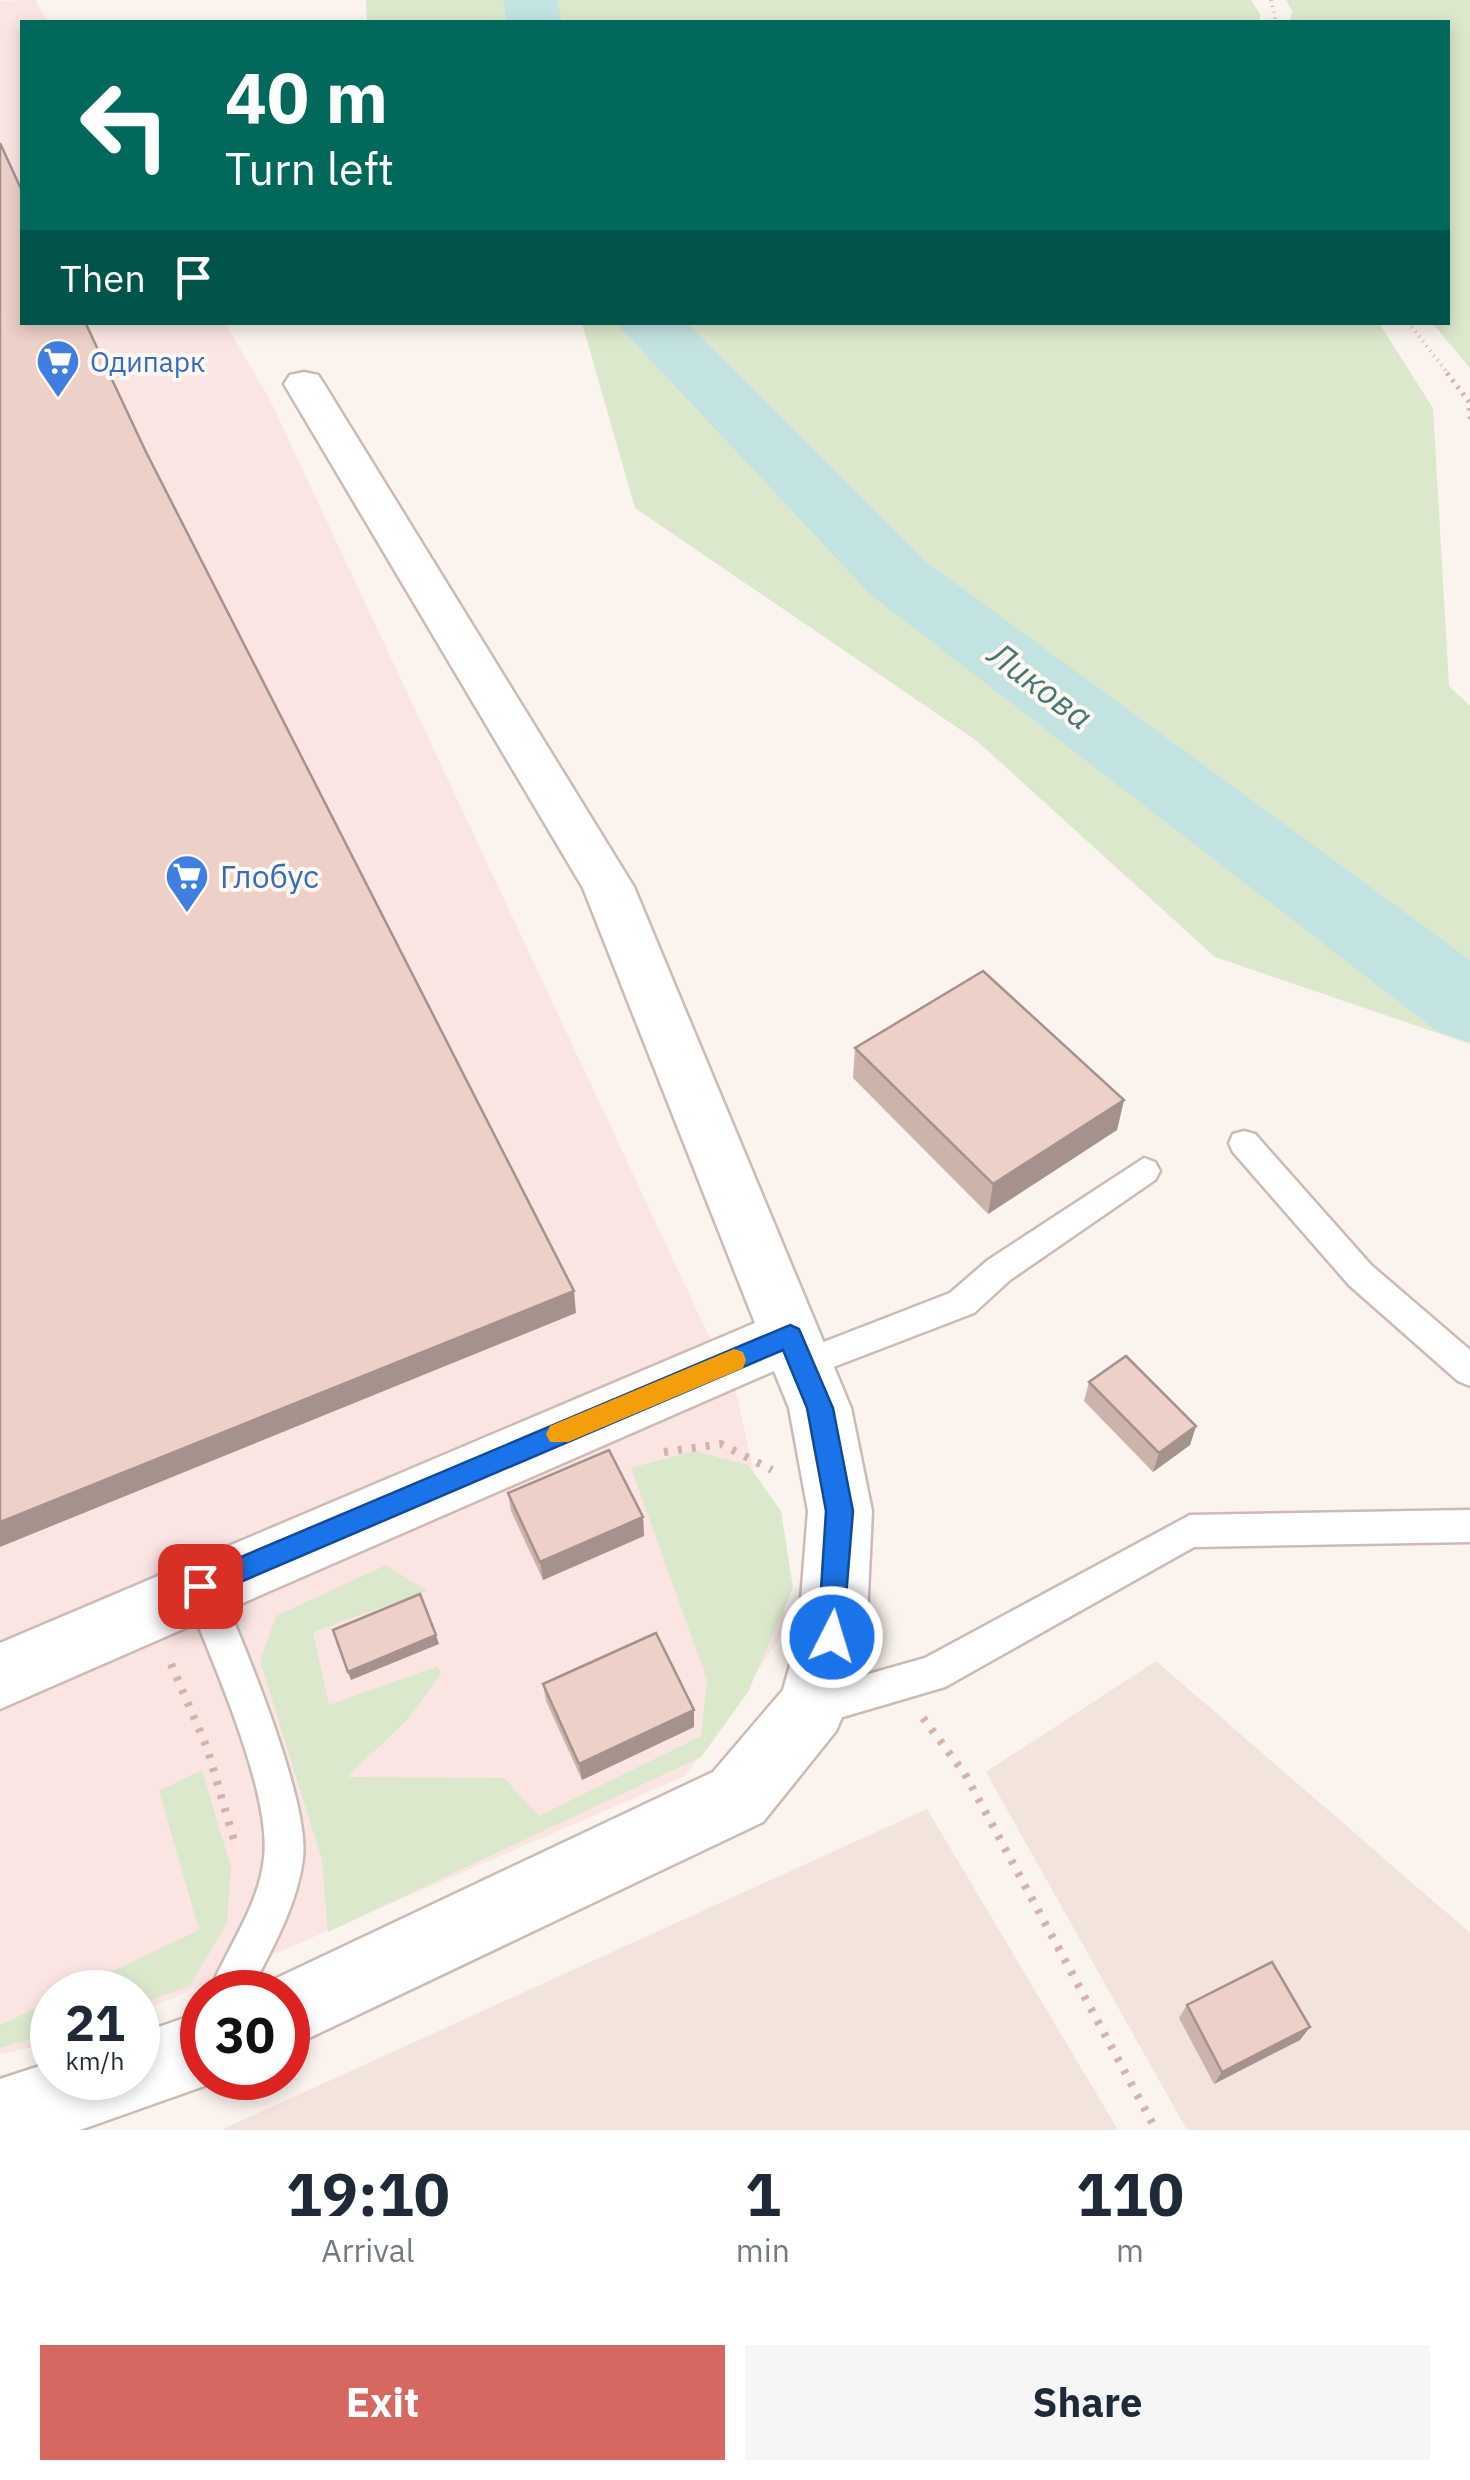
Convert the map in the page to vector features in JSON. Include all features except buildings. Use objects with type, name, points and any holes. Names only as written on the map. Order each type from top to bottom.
[{"type":"street","points":[[304,384],[608,886],[820,1408],[840,1511],[832,1637],[812,1708],[738,1797],[310,2001]]},
{"type":"street","points":[[0,1676],[200,1586],[600,1417],[796,1351]]},
{"type":"street","points":[[0,2118],[55,2100]]},
{"type":"lane","points":[[1244,1144],[1360,1275],[1470,1371]]},
{"type":"lane","points":[[796,1351],[962,1303],[999,1270],[1144,1171]]},
{"type":"lane","points":[[812,1708],[932,1674],[1190,1531],[1470,1526]]},
{"type":"lane","points":[[200,1586],[268,1773],[285,1854],[258,1936],[237,1970]]},
{"type":"path","points":[[1410,325],[1469,402],[1470,419]]},
{"type":"path","points":[[600,1417],[624,1464],[685,1446],[734,1443],[771,1470],[780,1484]]},
{"type":"path","points":[[118,1622],[174,1667],[207,1748],[237,1850]]},
{"type":"path","points":[[896,1684],[965,1774],[1156,2130]]},
{"type":"shaded area","points":[[35,0],[47,20],[20,20],[20,325],[226,325],[269,398],[737,1396],[788,1627],[685,1776],[237,1970],[180,1970],[180,1995],[160,2003],[160,1970],[30,1970],[30,2048],[0,2054],[0,1]]},
{"type":"shaded area","points":[[1156,1661],[1470,1933],[1470,2130],[1187,2130],[986,1772]]},
{"type":"shaded area","points":[[927,1809],[1118,2130],[221,2130],[287,2100],[310,2100],[310,2090]]},
{"type":"green space","points":[[366,0],[1251,0],[1260,14],[1260,20],[367,20]]},
{"type":"green space","points":[[1286,0],[1470,0],[1470,368],[1434,325],[1450,325],[1450,20],[1290,20],[1292,11]]},
{"type":"green space","points":[[583,325],[1380,325],[1433,408],[1449,686],[1470,706],[1470,1044],[1215,957],[977,741],[635,508]]},
{"type":"green space","points":[[694,1451],[748,1465],[781,1511],[793,1588],[748,1692],[701,1757],[328,1932],[322,1860],[260,1661],[276,1616],[386,1565],[427,1591],[313,1632],[329,1705],[438,1666],[441,1674],[406,1721],[347,1777],[504,1778],[539,1816],[701,1736],[707,1680],[631,1468]]},
{"type":"green space","points":[[202,1770],[231,1867],[227,1923],[199,1970],[180,1970],[180,1989],[160,1996],[160,1970],[114,1970],[199,1930],[159,1791]]},
{"type":"green space","points":[[30,2011],[30,2039],[0,2048],[0,2025]]},
{"type":"waterway","name":"Ликова","points":[[530,0],[534,20]]},
{"type":"waterway","name":"Ликова","points":[[651,325],[898,578],[1470,1008]]},
{"type":"slow traffic","points":[[559,1434],[734,1360]]},
{"type":"place","name":"Одипарк","points":[[58,399]]},
{"type":"place","name":"Глобус","points":[[187,914]]},
{"type":"route","points":[[200,1586],[790,1336],[820,1408],[840,1511],[832,1637]]}]
